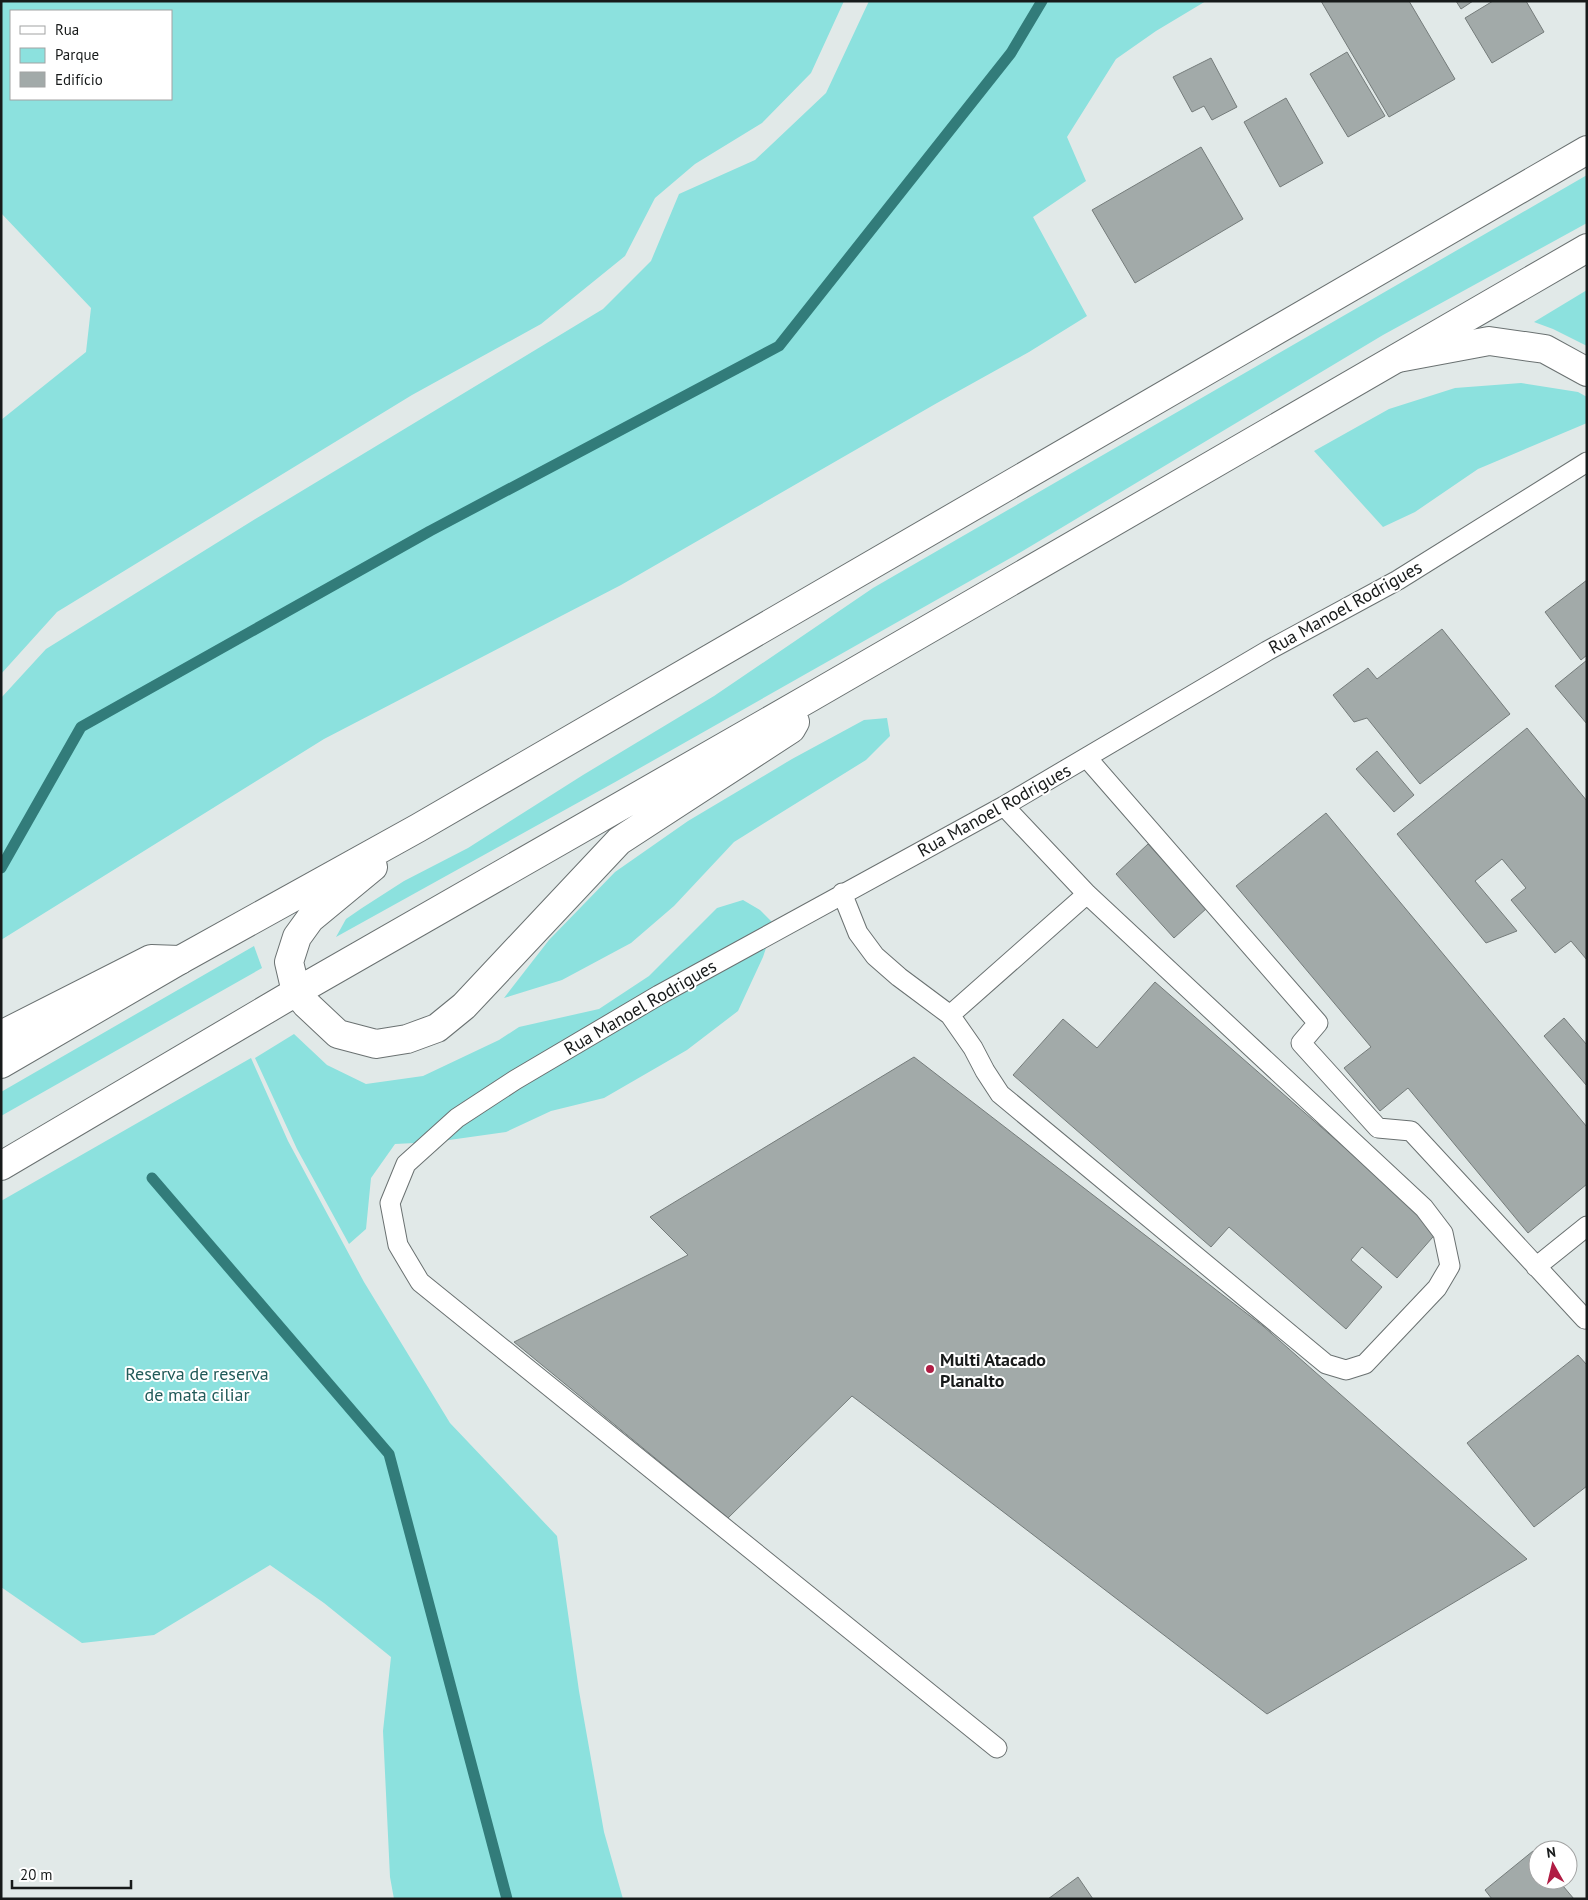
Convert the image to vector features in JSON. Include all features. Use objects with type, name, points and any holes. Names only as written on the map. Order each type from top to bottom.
[{"type":"main road","points":[[1,1064],[180,960],[418,828],[1587,150]]},
{"type":"main road","points":[[1,1166],[296,992],[811,697],[1587,248]]},
{"type":"main road","points":[[1394,359],[1489,342],[1545,349],[1587,372]]},
{"type":"main road","points":[[418,828],[310,919],[297,938],[289,962],[296,992],[338,1034],[376,1044],[406,1039],[437,1028],[464,1006],[619,840],[791,729],[811,697]]},
{"type":"main road","points":[[1,1035],[152,959],[180,960]]},
{"type":"lane","name":"Rua Manoel Rodrigues","points":[[997,1748],[420,1282],[398,1245],[390,1203],[406,1164],[457,1118],[515,1080],[659,995],[842,893],[1004,806],[1267,651],[1398,580],[1587,462]]},
{"type":"lane","points":[[1087,758],[1318,1022],[1300,1043],[1378,1128],[1411,1131],[1536,1267],[1585,1319],[1587,1318]]},
{"type":"lane","points":[[842,893],[858,933],[875,956],[899,977],[950,1015],[973,1048],[1000,1094],[1326,1364],[1346,1370],[1365,1364],[1437,1288],[1450,1266],[1443,1233],[1424,1208],[1087,894],[1004,806]]},
{"type":"lane","points":[[950,1015],[1087,894]]},
{"type":"lane","points":[[1536,1267],[1587,1226]]},
{"type":"green space","points":[[1,1],[844,1],[811,73],[762,123],[695,164],[655,198],[625,256],[541,324],[412,395],[57,612],[1,674],[1,420],[86,352],[91,308],[1,213]]},
{"type":"green space","points":[[869,1],[1206,1],[1156,31],[1116,59],[1067,137],[1086,181],[1033,217],[1087,316],[1029,352],[621,585],[324,739],[1,940],[1,698],[46,649],[252,521],[603,309],[651,261],[679,194],[755,160],[826,93]]},
{"type":"green space","points":[[1587,175],[1587,223],[1383,335],[1021,552],[617,781],[336,937],[346,919],[362,908],[404,881],[468,848],[583,775],[714,696],[873,588]]},
{"type":"green space","points":[[1587,290],[1587,346],[1534,322]]},
{"type":"green space","points":[[1521,383],[1578,392],[1587,397],[1587,423],[1478,469],[1415,512],[1383,527],[1314,451],[1389,409],[1455,388]]},
{"type":"green space","points":[[887,718],[890,736],[866,760],[734,842],[674,906],[631,943],[562,980],[504,998],[549,940],[615,872],[688,821],[792,759],[864,720]]},
{"type":"green space","points":[[743,900],[760,910],[774,924],[763,957],[738,1011],[687,1050],[604,1098],[551,1111],[506,1132],[435,1142],[395,1144],[371,1178],[366,1229],[349,1244],[297,1149],[255,1058],[294,1034],[327,1065],[366,1084],[423,1076],[499,1040],[519,1027],[599,1009],[649,976],[717,908]]},
{"type":"green space","points":[[254,946],[262,968],[1,1116],[1,1092]]},
{"type":"green space","name":"Reserva de reserva de mata ciliar","points":[[251,1058],[288,1141],[364,1282],[450,1423],[557,1536],[579,1691],[604,1832],[623,1899],[394,1899],[390,1877],[383,1731],[391,1657],[324,1603],[270,1565],[154,1635],[82,1643],[1,1587],[1,1201]]},
{"type":"building","points":[[1321,1],[1409,1],[1455,79],[1389,117]]},
{"type":"building","points":[[1456,1],[1473,1],[1461,9]]},
{"type":"building","points":[[1493,1],[1526,1],[1544,32],[1492,63],[1465,18]]},
{"type":"building","points":[[1347,52],[1385,116],[1348,137],[1310,74]]},
{"type":"building","points":[[1211,58],[1237,107],[1212,120],[1204,106],[1192,112],[1173,77]]},
{"type":"building","points":[[1286,98],[1323,163],[1280,187],[1244,122]]},
{"type":"building","points":[[1201,147],[1243,219],[1135,283],[1092,210]]},
{"type":"building","points":[[1587,580],[1587,655],[1581,660],[1545,612]]},
{"type":"building","points":[[1442,629],[1510,714],[1420,784],[1367,718],[1354,722],[1333,695],[1368,668],[1377,679]]},
{"type":"building","points":[[1587,660],[1587,724],[1555,686]]},
{"type":"building","points":[[1527,728],[1587,801],[1587,960],[1571,941],[1555,953],[1511,900],[1526,888],[1502,859],[1475,881],[1517,931],[1486,943],[1397,834]]},
{"type":"building","points":[[1377,751],[1414,795],[1394,812],[1356,769]]},
{"type":"building","points":[[1326,813],[1587,1127],[1587,1184],[1528,1233],[1408,1088],[1380,1111],[1344,1068],[1371,1047],[1236,886]]},
{"type":"building","points":[[1148,844],[1207,908],[1174,938],[1116,874]]},
{"type":"building","points":[[1155,982],[1439,1230],[1397,1278],[1362,1247],[1351,1260],[1382,1287],[1346,1329],[1229,1227],[1211,1247],[1013,1075],[1063,1019],[1097,1048]]},
{"type":"building","points":[[1564,1018],[1587,1045],[1587,1086],[1544,1036]]},
{"type":"building","name":"Multi Atacado Planalto","points":[[914,1057],[1263,1326],[1527,1559],[1267,1714],[852,1396],[728,1518],[514,1342],[688,1255],[650,1217]]},
{"type":"building","points":[[1578,1355],[1587,1365],[1587,1486],[1534,1527],[1467,1443]]},
{"type":"building","points":[[1528,1855],[1528,1890],[1566,1890],[1574,1899],[1492,1899],[1485,1890]]},
{"type":"building","points":[[1078,1877],[1093,1899],[1048,1899]]},
{"type":"waterway","points":[[1,868],[81,727],[430,531],[779,346],[1011,53],[1042,1]]},
{"type":"waterway","points":[[152,1178],[389,1454],[507,1899]]},
{"type":"place","name":"Multi Atacado Planalto","points":[[930,1369]]}]
